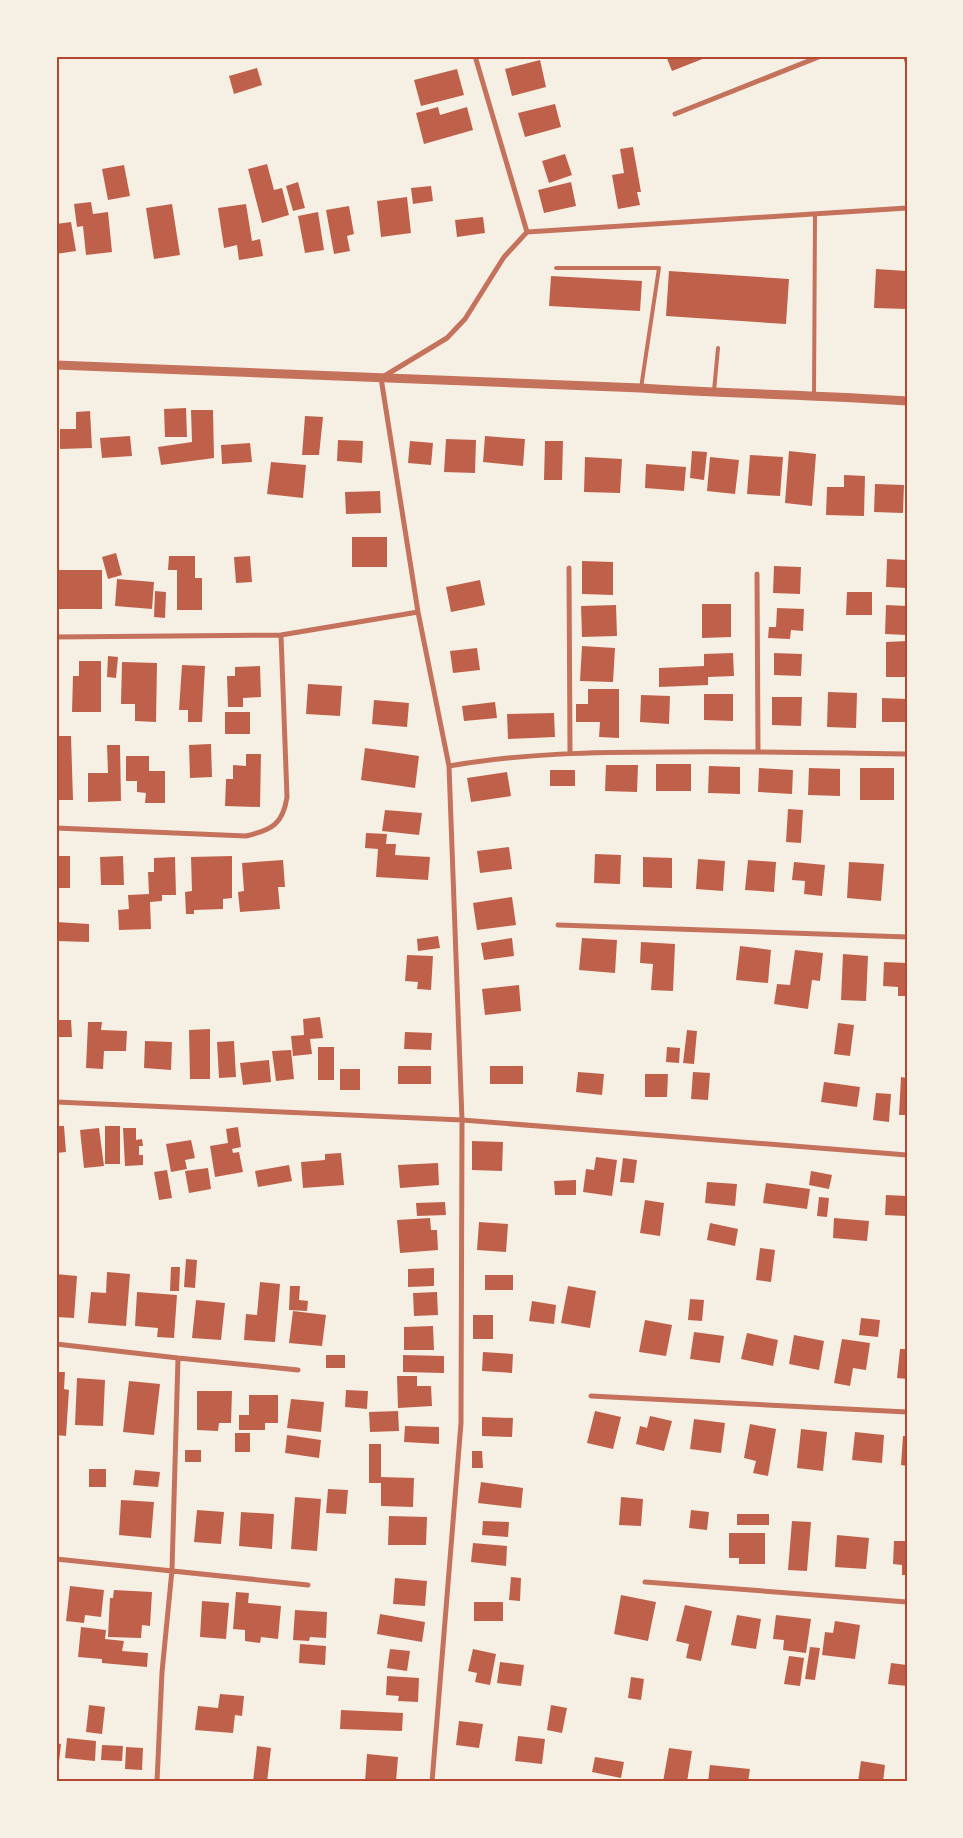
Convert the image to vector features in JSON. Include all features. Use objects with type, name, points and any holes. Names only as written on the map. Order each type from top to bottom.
[{"type":"street","points":[[475,56],[527,232]]},
{"type":"street","points":[[675,114],[821,56]]},
{"type":"street","points":[[381,378],[447,338],[465,319],[504,257],[527,232],[907,208]]},
{"type":"street","points":[[56,364],[641,388],[714,393],[814,395],[907,401]]},
{"type":"street","points":[[381,378],[418,612],[449,766],[462,1120],[461,1423],[432,1782]]},
{"type":"street","points":[[569,568],[570,752]]},
{"type":"street","points":[[757,574],[758,751]]},
{"type":"street","points":[[56,637],[282,635],[418,612]]},
{"type":"street","points":[[56,828],[246,836],[261,833],[275,826],[285,812],[287,796],[282,635]]},
{"type":"street","points":[[449,766],[483,760],[570,752],[758,751],[907,754]]},
{"type":"street","points":[[558,925],[907,937]]},
{"type":"street","points":[[56,1102],[462,1120],[907,1155]]},
{"type":"street","points":[[56,1344],[298,1370]]},
{"type":"street","points":[[157,1782],[162,1672],[172,1570],[178,1358]]},
{"type":"street","points":[[592,1396],[907,1412]]},
{"type":"street","points":[[56,1559],[308,1584]]},
{"type":"street","points":[[645,1582],[907,1602]]},
{"type":"lane","points":[[814,215],[814,395]]},
{"type":"lane","points":[[556,268],[659,268],[641,388]]},
{"type":"lane","points":[[714,393],[718,348]]},
{"type":"building","points":[[666,56],[710,56],[672,71]]},
{"type":"building","points":[[903,56],[907,56],[907,67],[906,67]]},
{"type":"building","points":[[540,60],[546,87],[512,96],[505,69]]},
{"type":"building","points":[[257,68],[262,85],[234,94],[229,76]]},
{"type":"building","points":[[457,69],[464,95],[421,106],[414,80]]},
{"type":"building","points":[[555,104],[561,127],[525,137],[518,113]]},
{"type":"building","points":[[438,107],[440,115],[467,107],[473,130],[424,144],[416,113]]},
{"type":"building","points":[[633,147],[641,192],[637,192],[640,205],[618,209],[612,175],[624,173],[620,149]]},
{"type":"building","points":[[565,154],[572,175],[549,183],[542,161]]},
{"type":"building","points":[[267,164],[274,190],[282,188],[289,215],[262,223],[248,169]]},
{"type":"building","points":[[124,165],[130,196],[108,200],[102,169]]},
{"type":"building","points":[[298,182],[305,208],[293,211],[286,186]]},
{"type":"building","points":[[571,182],[576,206],[544,213],[538,190]]},
{"type":"building","points":[[431,186],[433,201],[413,204],[411,188]]},
{"type":"building","points":[[407,197],[411,233],[381,237],[377,201]]},
{"type":"building","points":[[91,202],[93,214],[108,212],[112,252],[86,255],[83,226],[77,227],[74,204]]},
{"type":"building","points":[[172,204],[180,255],[154,259],[146,208]]},
{"type":"building","points":[[246,204],[252,241],[260,239],[263,256],[239,260],[237,245],[224,248],[218,208]]},
{"type":"building","points":[[349,206],[354,234],[347,236],[350,251],[334,254],[326,210]]},
{"type":"building","points":[[318,212],[324,250],[305,253],[298,216]]},
{"type":"building","points":[[483,217],[485,233],[457,237],[455,220]]},
{"type":"building","points":[[71,222],[76,251],[56,254],[56,224]]},
{"type":"building","points":[[876,269],[907,271],[907,309],[874,308]]},
{"type":"building","points":[[669,271],[789,279],[786,324],[666,316]]},
{"type":"building","points":[[551,276],[642,281],[640,311],[549,306]]},
{"type":"building","points":[[186,408],[187,437],[165,437],[164,409]]},
{"type":"building","points":[[191,410],[213,410],[214,458],[161,465],[158,447],[192,442]]},
{"type":"building","points":[[90,411],[92,448],[60,449],[60,429],[76,429],[76,412]]},
{"type":"building","points":[[305,416],[323,417],[319,455],[302,455]]},
{"type":"building","points":[[130,436],[132,456],[102,458],[100,438]]},
{"type":"building","points":[[485,436],[525,439],[523,466],[483,462]]},
{"type":"building","points":[[446,439],[476,440],[475,473],[444,472]]},
{"type":"building","points":[[338,440],[363,441],[362,463],[337,461]]},
{"type":"building","points":[[410,441],[433,443],[431,465],[408,463]]},
{"type":"building","points":[[545,441],[563,441],[562,480],[544,480]]},
{"type":"building","points":[[250,443],[252,462],[222,464],[221,445]]},
{"type":"building","points":[[692,451],[707,452],[704,480],[690,478]]},
{"type":"building","points":[[789,451],[816,454],[812,506],[785,503]]},
{"type":"building","points":[[750,455],[783,457],[780,496],[747,494]]},
{"type":"building","points":[[585,457],[622,459],[620,493],[584,492]]},
{"type":"building","points":[[710,457],[739,460],[735,494],[707,491]]},
{"type":"building","points":[[271,462],[306,465],[303,498],[267,494]]},
{"type":"building","points":[[646,464],[686,467],[684,491],[645,488]]},
{"type":"building","points":[[844,475],[865,476],[864,516],[826,515],[827,487],[844,487]]},
{"type":"building","points":[[875,484],[904,485],[903,513],[874,512]]},
{"type":"building","points":[[380,491],[381,513],[346,514],[345,492]]},
{"type":"building","points":[[352,537],[387,537],[387,567],[352,567]]},
{"type":"building","points":[[116,553],[122,575],[108,579],[102,557]]},
{"type":"building","points":[[169,556],[195,556],[195,578],[202,578],[202,610],[177,610],[177,570],[168,570]]},
{"type":"building","points":[[250,556],[252,582],[236,583],[234,557]]},
{"type":"building","points":[[887,559],[907,560],[907,588],[886,587]]},
{"type":"building","points":[[582,561],[613,562],[613,595],[582,594]]},
{"type":"building","points":[[774,566],[801,567],[800,594],[773,593]]},
{"type":"building","points":[[59,570],[102,570],[102,609],[59,609]]},
{"type":"building","points":[[117,579],[154,582],[152,609],[115,606]]},
{"type":"building","points":[[480,580],[485,605],[451,612],[446,587]]},
{"type":"building","points":[[155,591],[166,592],[165,618],[154,617]]},
{"type":"building","points":[[847,592],[872,592],[872,615],[846,615]]},
{"type":"building","points":[[702,604],[731,604],[731,637],[702,638]]},
{"type":"building","points":[[616,605],[617,636],[582,637],[581,606]]},
{"type":"building","points":[[886,605],[907,606],[907,635],[885,634]]},
{"type":"building","points":[[777,608],[804,609],[803,631],[791,630],[790,639],[768,638],[769,627],[776,627]]},
{"type":"building","points":[[907,641],[907,677],[886,677],[886,642]]},
{"type":"building","points":[[582,646],[615,648],[613,682],[580,681]]},
{"type":"building","points":[[477,648],[480,670],[453,673],[450,651]]},
{"type":"building","points":[[733,653],[734,676],[708,677],[708,685],[659,687],[659,668],[704,666],[704,654]]},
{"type":"building","points":[[774,653],[802,654],[801,676],[774,675]]},
{"type":"building","points":[[108,656],[118,657],[116,678],[107,677]]},
{"type":"building","points":[[79,661],[101,661],[101,712],[72,712],[73,676],[79,676]]},
{"type":"building","points":[[122,662],[157,663],[156,722],[135,721],[135,704],[121,704]]},
{"type":"building","points":[[182,665],[205,666],[202,722],[188,722],[188,710],[179,710]]},
{"type":"building","points":[[260,666],[261,697],[243,698],[243,707],[228,707],[227,676],[235,676],[235,667]]},
{"type":"building","points":[[308,684],[342,686],[340,716],[306,714]]},
{"type":"building","points":[[588,689],[619,689],[619,738],[599,737],[600,722],[576,722],[576,704],[588,704]]},
{"type":"building","points":[[828,692],[857,693],[856,728],[827,727]]},
{"type":"building","points":[[704,694],[733,694],[733,721],[704,720]]},
{"type":"building","points":[[641,695],[670,696],[669,724],[640,722]]},
{"type":"building","points":[[772,697],[802,697],[801,726],[772,725]]},
{"type":"building","points":[[882,698],[907,699],[907,722],[882,722]]},
{"type":"building","points":[[374,700],[409,703],[407,727],[372,724]]},
{"type":"building","points":[[495,702],[497,718],[464,721],[462,706]]},
{"type":"building","points":[[225,712],[250,712],[250,734],[225,734]]},
{"type":"building","points":[[554,713],[555,737],[508,739],[507,714]]},
{"type":"building","points":[[56,736],[71,736],[73,800],[56,800]]},
{"type":"building","points":[[211,744],[212,777],[190,778],[189,745]]},
{"type":"building","points":[[107,745],[120,745],[121,801],[88,802],[88,773],[108,773]]},
{"type":"building","points":[[365,748],[419,756],[415,788],[361,780]]},
{"type":"building","points":[[246,754],[261,754],[260,807],[225,806],[226,779],[233,779],[233,765],[246,766]]},
{"type":"building","points":[[126,756],[149,756],[149,771],[165,771],[165,803],[145,803],[146,793],[137,792],[137,781],[126,781]]},
{"type":"building","points":[[656,764],[691,764],[691,791],[656,791]]},
{"type":"building","points":[[606,765],[638,765],[637,792],[605,791]]},
{"type":"building","points":[[709,766],[740,767],[740,794],[708,793]]},
{"type":"building","points":[[759,768],[793,770],[792,794],[758,792]]},
{"type":"building","points":[[809,768],[840,769],[840,796],[808,795]]},
{"type":"building","points":[[860,768],[894,768],[894,800],[860,800]]},
{"type":"building","points":[[550,770],[575,770],[575,786],[550,786]]},
{"type":"building","points":[[507,772],[511,796],[471,802],[467,778]]},
{"type":"building","points":[[788,809],[803,810],[801,843],[786,842]]},
{"type":"building","points":[[385,810],[422,813],[419,835],[382,831]]},
{"type":"building","points":[[366,833],[387,834],[386,844],[396,844],[395,855],[430,857],[428,880],[376,877],[378,849],[365,848]]},
{"type":"building","points":[[509,847],[512,869],[480,873],[477,851]]},
{"type":"building","points":[[595,854],[621,855],[620,884],[594,883]]},
{"type":"building","points":[[56,856],[70,856],[70,888],[56,888]]},
{"type":"building","points":[[123,856],[124,885],[101,885],[100,857]]},
{"type":"building","points":[[232,856],[232,898],[223,899],[223,909],[194,910],[194,914],[186,914],[185,892],[192,891],[191,857]]},
{"type":"building","points":[[175,857],[176,895],[162,895],[162,901],[150,902],[151,929],[119,930],[118,910],[129,909],[128,895],[149,894],[148,872],[154,872],[154,858]]},
{"type":"building","points":[[643,857],[672,858],[672,888],[643,887]]},
{"type":"building","points":[[698,859],[725,861],[723,891],[696,889]]},
{"type":"building","points":[[283,860],[285,887],[278,887],[280,909],[240,912],[238,892],[244,891],[242,863]]},
{"type":"building","points":[[748,860],[776,862],[774,892],[745,890]]},
{"type":"building","points":[[794,862],[825,865],[822,896],[804,894],[805,881],[792,880]]},
{"type":"building","points":[[849,862],[884,864],[881,901],[847,898]]},
{"type":"building","points":[[512,897],[516,925],[477,930],[473,903]]},
{"type":"building","points":[[56,922],[89,924],[89,942],[56,941]]},
{"type":"building","points":[[438,936],[440,948],[418,951],[417,939]]},
{"type":"building","points":[[512,938],[514,956],[484,960],[481,943]]},
{"type":"building","points":[[582,938],[617,940],[615,973],[579,970]]},
{"type":"building","points":[[641,942],[675,944],[673,991],[651,990],[653,964],[640,963]]},
{"type":"building","points":[[740,946],[771,950],[768,983],[736,980]]},
{"type":"building","points":[[795,950],[823,953],[820,981],[812,980],[808,1009],[774,1004],[777,984],[790,985]]},
{"type":"building","points":[[843,954],[868,956],[866,1001],[841,1000]]},
{"type":"building","points":[[407,955],[433,956],[431,990],[417,989],[418,982],[405,981]]},
{"type":"building","points":[[884,962],[907,963],[907,996],[898,996],[898,987],[883,986]]},
{"type":"building","points":[[519,985],[521,1011],[485,1015],[482,989]]},
{"type":"building","points":[[320,1017],[323,1038],[310,1039],[312,1054],[293,1056],[291,1036],[304,1035],[303,1019]]},
{"type":"building","points":[[56,1020],[71,1020],[72,1037],[56,1037]]},
{"type":"building","points":[[88,1022],[102,1022],[101,1030],[127,1031],[126,1051],[104,1051],[103,1069],[86,1068]]},
{"type":"building","points":[[838,1023],[854,1025],[850,1056],[834,1054]]},
{"type":"building","points":[[210,1029],[210,1079],[190,1079],[189,1030]]},
{"type":"building","points":[[687,1030],[697,1031],[694,1064],[683,1063]]},
{"type":"building","points":[[405,1032],[432,1033],[431,1050],[404,1049]]},
{"type":"building","points":[[145,1041],[172,1042],[171,1070],[144,1068]]},
{"type":"building","points":[[234,1041],[236,1077],[219,1078],[217,1042]]},
{"type":"building","points":[[318,1047],[334,1047],[334,1080],[318,1080]]},
{"type":"building","points":[[667,1047],[680,1048],[679,1063],[666,1062]]},
{"type":"building","points":[[291,1050],[294,1079],[276,1081],[272,1051]]},
{"type":"building","points":[[269,1060],[271,1082],[243,1085],[240,1063]]},
{"type":"building","points":[[398,1066],[431,1066],[431,1084],[398,1084]]},
{"type":"building","points":[[490,1066],[523,1066],[523,1084],[490,1084]]},
{"type":"building","points":[[340,1069],[360,1069],[360,1090],[340,1090]]},
{"type":"building","points":[[578,1072],[604,1074],[602,1095],[576,1092]]},
{"type":"building","points":[[693,1072],[710,1073],[708,1100],[691,1099]]},
{"type":"building","points":[[645,1074],[668,1074],[667,1097],[645,1097]]},
{"type":"building","points":[[901,1077],[907,1078],[907,1115],[899,1115]]},
{"type":"building","points":[[824,1082],[860,1087],[857,1107],[821,1102]]},
{"type":"building","points":[[876,1093],[891,1094],[889,1122],[873,1120]]},
{"type":"building","points":[[56,1126],[64,1126],[66,1152],[56,1153]]},
{"type":"building","points":[[105,1126],[120,1126],[120,1164],[105,1164]]},
{"type":"building","points":[[238,1127],[241,1147],[232,1149],[233,1153],[239,1152],[243,1172],[215,1177],[210,1146],[228,1143],[226,1129]]},
{"type":"building","points":[[99,1128],[104,1166],[84,1168],[80,1130]]},
{"type":"building","points":[[123,1128],[136,1128],[136,1140],[142,1139],[143,1146],[139,1146],[139,1155],[143,1155],[143,1165],[125,1166]]},
{"type":"building","points":[[191,1140],[195,1158],[185,1160],[187,1169],[171,1172],[166,1144]]},
{"type":"building","points":[[472,1141],[503,1142],[502,1171],[472,1170]]},
{"type":"building","points":[[341,1153],[344,1185],[303,1188],[301,1162],[325,1160],[325,1154]]},
{"type":"building","points":[[596,1157],[617,1160],[612,1196],[583,1192],[586,1169],[594,1170]]},
{"type":"building","points":[[623,1158],[637,1160],[634,1183],[620,1182]]},
{"type":"building","points":[[438,1163],[439,1185],[400,1188],[398,1165]]},
{"type":"building","points":[[289,1165],[292,1181],[258,1187],[255,1171]]},
{"type":"building","points":[[208,1168],[211,1189],[189,1193],[185,1171]]},
{"type":"building","points":[[167,1170],[172,1198],[159,1200],[154,1172]]},
{"type":"building","points":[[811,1171],[832,1175],[829,1189],[809,1185]]},
{"type":"building","points":[[576,1180],[576,1195],[555,1195],[554,1181]]},
{"type":"building","points":[[707,1182],[737,1184],[735,1206],[705,1203]]},
{"type":"building","points":[[766,1183],[810,1189],[807,1209],[763,1203]]},
{"type":"building","points":[[886,1195],[907,1196],[907,1216],[885,1215]]},
{"type":"building","points":[[819,1197],[829,1198],[827,1217],[817,1216]]},
{"type":"building","points":[[645,1200],[664,1203],[660,1236],[640,1233]]},
{"type":"building","points":[[445,1202],[446,1215],[417,1216],[416,1203]]},
{"type":"building","points":[[430,1218],[431,1230],[437,1230],[438,1250],[400,1253],[397,1220]]},
{"type":"building","points":[[834,1218],[869,1221],[867,1241],[833,1238]]},
{"type":"building","points":[[479,1222],[508,1224],[506,1252],[477,1250]]},
{"type":"building","points":[[710,1223],[738,1229],[735,1246],[707,1240]]},
{"type":"building","points":[[760,1248],[775,1250],[771,1282],[756,1280]]},
{"type":"building","points":[[186,1259],[197,1260],[195,1288],[184,1287]]},
{"type":"building","points":[[171,1267],[180,1267],[179,1291],[170,1291]]},
{"type":"building","points":[[434,1268],[434,1286],[408,1287],[408,1269]]},
{"type":"building","points":[[107,1272],[130,1274],[126,1326],[88,1323],[91,1292],[106,1293]]},
{"type":"building","points":[[56,1274],[77,1276],[74,1318],[56,1317]]},
{"type":"building","points":[[485,1275],[513,1275],[513,1290],[485,1290]]},
{"type":"building","points":[[260,1282],[280,1284],[275,1342],[244,1340],[246,1314],[257,1315]]},
{"type":"building","points":[[290,1286],[300,1286],[299,1300],[308,1301],[307,1311],[289,1310]]},
{"type":"building","points":[[568,1286],[596,1291],[590,1328],[561,1323]]},
{"type":"building","points":[[137,1292],[177,1295],[174,1338],[157,1337],[158,1328],[135,1326]]},
{"type":"building","points":[[437,1292],[438,1315],[414,1316],[413,1293]]},
{"type":"building","points":[[690,1299],[704,1300],[702,1321],[688,1320]]},
{"type":"building","points":[[196,1300],[225,1303],[221,1340],[192,1338]]},
{"type":"building","points":[[532,1301],[556,1305],[554,1324],[529,1321]]},
{"type":"building","points":[[293,1311],[326,1315],[322,1346],[289,1343]]},
{"type":"building","points":[[473,1315],[493,1315],[493,1339],[473,1339]]},
{"type":"building","points":[[861,1318],[880,1320],[878,1337],[859,1335]]},
{"type":"building","points":[[645,1320],[672,1325],[666,1356],[639,1352]]},
{"type":"building","points":[[433,1326],[434,1350],[404,1350],[404,1327]]},
{"type":"building","points":[[694,1332],[724,1336],[720,1363],[690,1359]]},
{"type":"building","points":[[747,1333],[778,1340],[773,1366],[741,1359]]},
{"type":"building","points":[[794,1335],[824,1341],[819,1370],[789,1364]]},
{"type":"building","points":[[842,1339],[870,1343],[866,1370],[853,1368],[850,1386],[834,1383]]},
{"type":"building","points":[[900,1349],[907,1349],[907,1379],[897,1378]]},
{"type":"building","points":[[483,1352],[513,1354],[512,1373],[482,1371]]},
{"type":"building","points":[[326,1355],[345,1355],[345,1368],[326,1368]]},
{"type":"building","points":[[403,1355],[444,1356],[444,1373],[403,1372]]},
{"type":"building","points":[[56,1372],[65,1372],[64,1389],[69,1390],[66,1436],[56,1435]]},
{"type":"building","points":[[397,1376],[417,1376],[417,1386],[431,1386],[432,1406],[398,1408]]},
{"type":"building","points":[[77,1378],[105,1380],[103,1426],[75,1425]]},
{"type":"building","points":[[129,1381],[160,1384],[154,1435],[123,1432]]},
{"type":"building","points":[[346,1390],[368,1391],[367,1409],[345,1407]]},
{"type":"building","points":[[197,1391],[232,1391],[231,1423],[219,1423],[218,1431],[197,1430]]},
{"type":"building","points":[[249,1395],[278,1395],[278,1423],[265,1423],[265,1430],[239,1430],[239,1415],[249,1415]]},
{"type":"building","points":[[291,1399],[324,1402],[321,1432],[287,1428]]},
{"type":"building","points":[[398,1411],[399,1431],[370,1432],[369,1412]]},
{"type":"building","points":[[595,1411],[621,1417],[613,1449],[587,1443]]},
{"type":"building","points":[[650,1416],[672,1421],[664,1451],[636,1444],[640,1426],[647,1428]]},
{"type":"building","points":[[482,1417],[513,1418],[512,1437],[482,1436]]},
{"type":"building","points":[[694,1419],[725,1423],[721,1453],[690,1449]]},
{"type":"building","points":[[750,1424],[776,1429],[768,1476],[753,1473],[756,1461],[744,1458]]},
{"type":"building","points":[[405,1426],[439,1427],[439,1444],[404,1442]]},
{"type":"building","points":[[801,1429],[827,1432],[823,1471],[797,1468]]},
{"type":"building","points":[[855,1432],[884,1435],[882,1463],[852,1460]]},
{"type":"building","points":[[235,1433],[250,1433],[250,1452],[235,1452]]},
{"type":"building","points":[[287,1435],[321,1440],[319,1458],[285,1453]]},
{"type":"building","points":[[903,1436],[907,1436],[907,1466],[901,1465]]},
{"type":"building","points":[[369,1444],[381,1444],[381,1477],[414,1478],[413,1507],[381,1506],[381,1483],[369,1483]]},
{"type":"building","points":[[185,1450],[201,1450],[201,1462],[185,1462]]},
{"type":"building","points":[[472,1451],[482,1451],[483,1468],[472,1468]]},
{"type":"building","points":[[89,1469],[106,1469],[106,1487],[89,1487]]},
{"type":"building","points":[[135,1470],[160,1472],[158,1487],[133,1485]]},
{"type":"building","points":[[481,1482],[523,1488],[521,1508],[478,1503]]},
{"type":"building","points":[[328,1489],[348,1490],[346,1514],[326,1513]]},
{"type":"building","points":[[295,1497],[321,1499],[317,1551],[291,1549]]},
{"type":"building","points":[[621,1497],[643,1499],[641,1526],[619,1525]]},
{"type":"building","points":[[121,1500],[154,1502],[151,1538],[119,1535]]},
{"type":"building","points":[[197,1510],[224,1512],[221,1544],[194,1542]]},
{"type":"building","points":[[691,1510],[709,1512],[707,1530],[689,1528]]},
{"type":"building","points":[[241,1512],[274,1514],[272,1549],[239,1546]]},
{"type":"building","points":[[737,1514],[769,1514],[769,1525],[737,1525]]},
{"type":"building","points":[[389,1516],[427,1517],[426,1545],[388,1545]]},
{"type":"building","points":[[483,1521],[509,1522],[508,1537],[482,1535]]},
{"type":"building","points":[[792,1521],[811,1522],[807,1571],[788,1570]]},
{"type":"building","points":[[729,1533],[765,1533],[765,1564],[739,1564],[739,1558],[729,1558]]},
{"type":"building","points":[[837,1535],[869,1538],[866,1569],[835,1567]]},
{"type":"building","points":[[894,1541],[907,1541],[907,1575],[902,1575],[902,1565],[893,1564]]},
{"type":"building","points":[[473,1543],[507,1546],[506,1566],[471,1562]]},
{"type":"building","points":[[511,1577],[521,1578],[520,1601],[509,1600]]},
{"type":"building","points":[[395,1578],[427,1581],[425,1606],[393,1604]]},
{"type":"building","points":[[70,1586],[104,1590],[101,1617],[85,1615],[84,1623],[66,1621]]},
{"type":"building","points":[[114,1590],[152,1592],[150,1626],[142,1625],[141,1638],[108,1637],[110,1598],[113,1598]]},
{"type":"building","points":[[236,1592],[249,1593],[248,1603],[281,1606],[278,1639],[261,1637],[260,1643],[245,1641],[245,1630],[233,1629]]},
{"type":"building","points":[[621,1595],[656,1602],[648,1641],[614,1634]]},
{"type":"building","points":[[202,1601],[229,1603],[226,1639],[200,1637]]},
{"type":"building","points":[[474,1602],[503,1602],[503,1621],[474,1621]]},
{"type":"building","points":[[685,1605],[712,1611],[701,1661],[686,1658],[689,1644],[676,1641]]},
{"type":"building","points":[[295,1610],[327,1612],[326,1638],[310,1637],[309,1641],[293,1640]]},
{"type":"building","points":[[380,1614],[425,1622],[422,1642],[377,1634]]},
{"type":"building","points":[[737,1615],[761,1619],[756,1649],[731,1645]]},
{"type":"building","points":[[776,1615],[811,1619],[806,1653],[783,1650],[784,1640],[773,1639]]},
{"type":"building","points":[[835,1621],[860,1625],[855,1659],[822,1655],[825,1632],[833,1633]]},
{"type":"building","points":[[81,1627],[106,1630],[105,1639],[124,1641],[122,1651],[148,1653],[147,1667],[102,1663],[102,1659],[78,1657]]},
{"type":"building","points":[[300,1644],[326,1646],[325,1665],[299,1663]]},
{"type":"building","points":[[810,1647],[820,1648],[815,1680],[805,1679]]},
{"type":"building","points":[[390,1649],[410,1651],[407,1671],[387,1668]]},
{"type":"building","points":[[473,1649],[496,1654],[490,1685],[475,1682],[477,1673],[468,1671]]},
{"type":"building","points":[[789,1656],[804,1658],[800,1686],[784,1684]]},
{"type":"building","points":[[500,1662],[524,1665],[521,1686],[497,1683]]},
{"type":"building","points":[[891,1663],[907,1665],[907,1686],[888,1684]]},
{"type":"building","points":[[387,1676],[419,1678],[418,1702],[398,1701],[399,1696],[386,1695]]},
{"type":"building","points":[[631,1677],[644,1679],[641,1700],[628,1698]]},
{"type":"building","points":[[220,1694],[244,1696],[242,1716],[235,1715],[233,1733],[195,1730],[198,1706],[218,1708]]},
{"type":"building","points":[[89,1705],[105,1707],[102,1734],[86,1732]]},
{"type":"building","points":[[551,1705],[567,1708],[562,1733],[547,1730]]},
{"type":"building","points":[[341,1710],[403,1713],[402,1731],[340,1729]]},
{"type":"building","points":[[459,1721],[483,1724],[479,1748],[456,1745]]},
{"type":"building","points":[[518,1736],[545,1739],[542,1764],[515,1761]]},
{"type":"building","points":[[67,1738],[96,1741],[95,1761],[65,1758]]},
{"type":"building","points":[[56,1743],[61,1744],[59,1762],[56,1762]]},
{"type":"building","points":[[102,1745],[123,1746],[122,1761],[101,1760]]},
{"type":"building","points":[[257,1746],[271,1748],[267,1782],[253,1782]]},
{"type":"building","points":[[126,1747],[143,1748],[142,1770],[125,1769]]},
{"type":"building","points":[[669,1748],[692,1751],[687,1782],[663,1782]]},
{"type":"building","points":[[367,1754],[398,1757],[396,1782],[365,1782]]},
{"type":"building","points":[[595,1757],[624,1762],[621,1778],[592,1772]]},
{"type":"building","points":[[861,1761],[885,1765],[883,1782],[858,1782]]},
{"type":"building","points":[[710,1765],[750,1769],[748,1782],[708,1782]]}]
